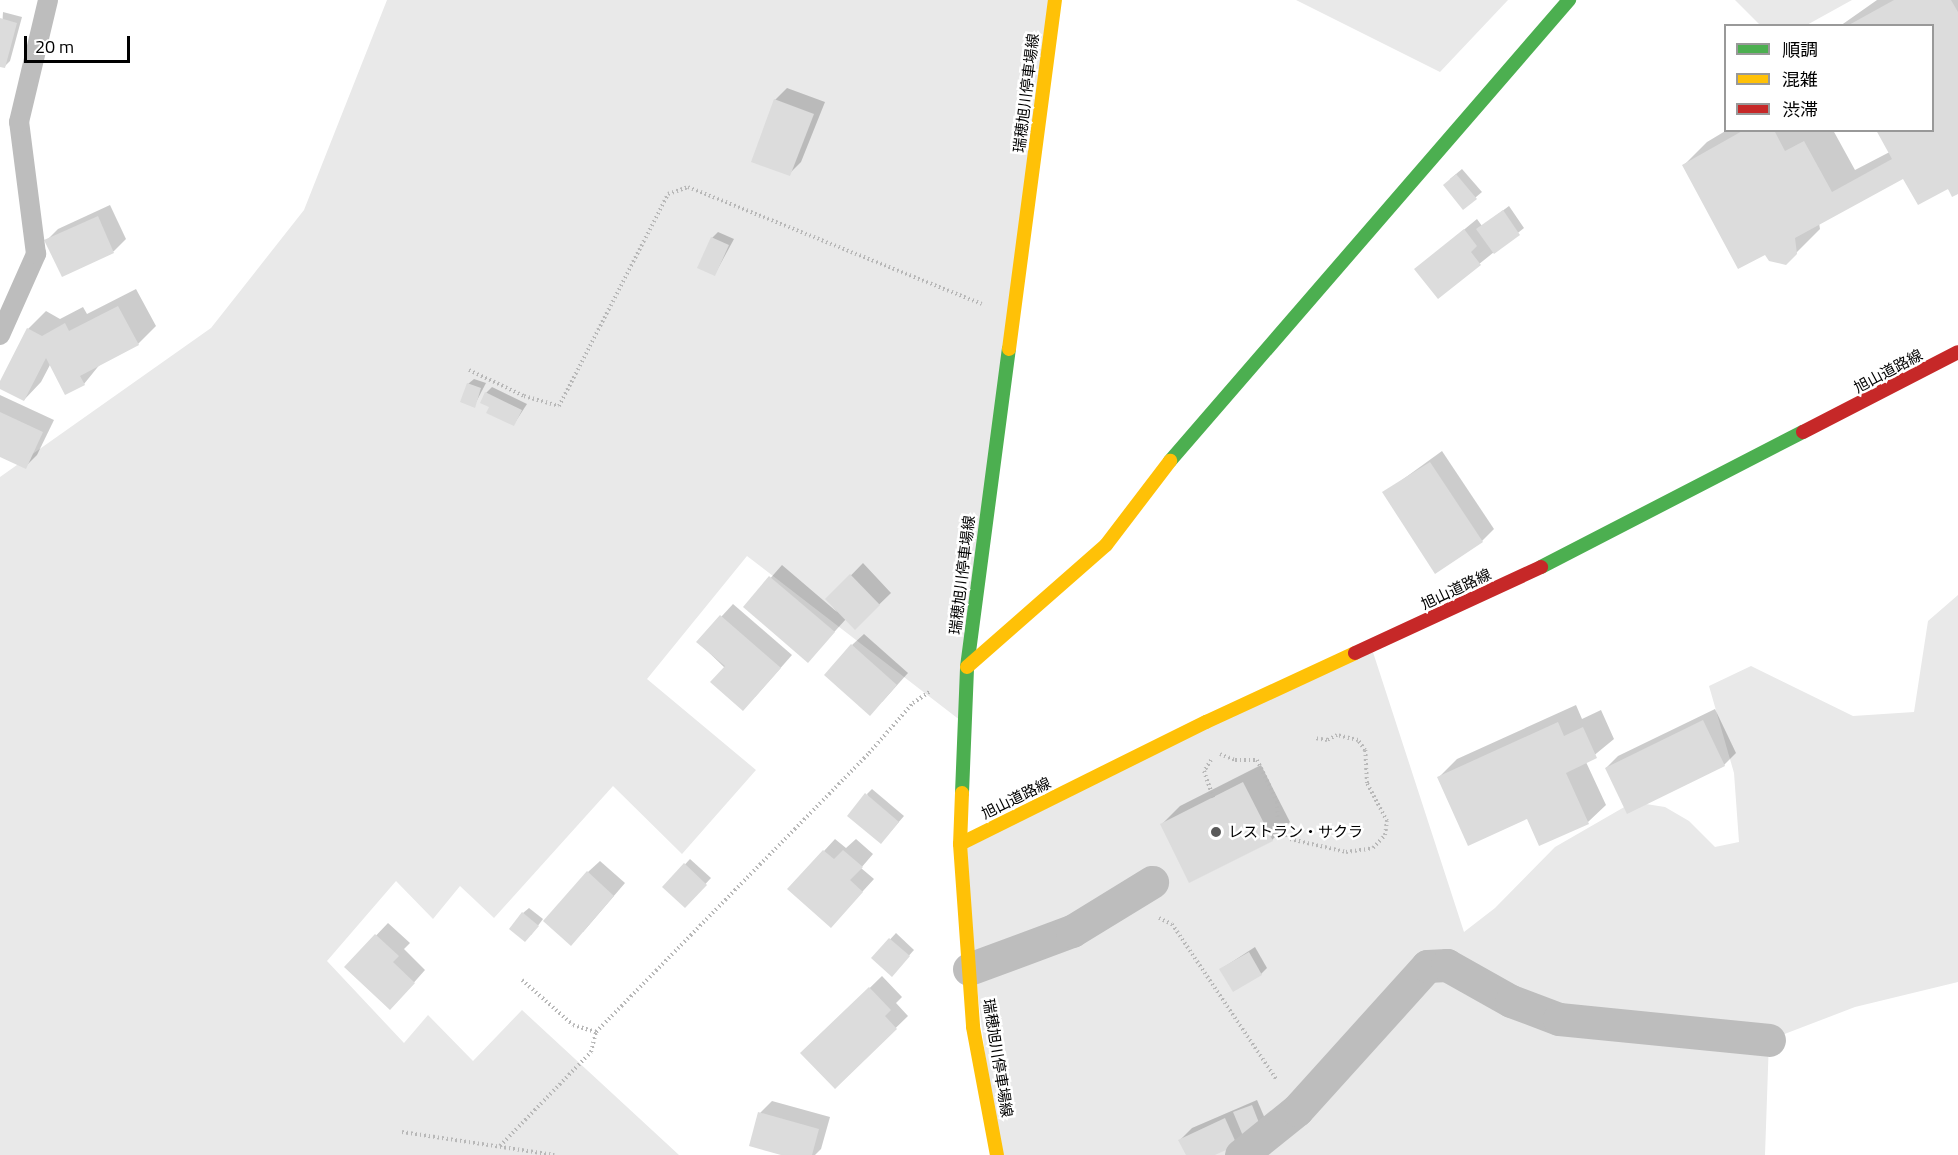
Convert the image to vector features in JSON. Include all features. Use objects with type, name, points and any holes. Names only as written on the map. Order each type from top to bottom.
[{"type":"street","name":"瑞穂旭川停車場線","points":[[997,1155],[973,1027],[960,844],[967,667],[1055,0]]},
{"type":"street","points":[[967,667],[1106,545],[1188,438],[1220,408],[1327,279],[1569,0]]},
{"type":"street","name":"旭山道路線","points":[[960,844],[1206,722],[1530,573],[1958,352]]},
{"type":"street","points":[[969,969],[1072,931],[1152,882]]},
{"type":"street","points":[[1240,1155],[1297,1110],[1427,966],[1447,965],[1511,1001],[1559,1020],[1769,1040]]},
{"type":"lane","points":[[0,335],[36,254],[19,122],[48,0]]},
{"type":"path","points":[[469,370],[524,396],[559,406],[668,194],[688,187],[1013,317]]},
{"type":"path","points":[[500,1146],[591,1052],[596,1032],[869,753],[913,703],[967,667]]},
{"type":"path","points":[[1215,751],[1235,760],[1257,760],[1277,802],[1278,825],[1290,839],[1346,852],[1373,848],[1385,835],[1388,821],[1367,783],[1365,750],[1358,740],[1337,735],[1327,740],[1316,738]]},
{"type":"path","points":[[1109,909],[1145,912],[1172,924],[1297,1110]]},
{"type":"path","points":[[522,980],[573,1025],[596,1032]]},
{"type":"path","points":[[402,1132],[554,1155]]},
{"type":"shaded area","points":[[387,0],[1055,0],[965,724],[747,556],[647,679],[756,770],[682,854],[613,786],[494,918],[460,886],[433,919],[396,881],[327,961],[404,1043],[428,1015],[473,1061],[522,1010],[679,1155],[0,1155],[0,477],[211,328],[304,210]]},
{"type":"shaded area","points":[[1296,0],[1508,0],[1440,72]]},
{"type":"shaded area","points":[[1735,0],[1852,0],[1809,24],[1759,24]]},
{"type":"shaded area","points":[[1958,595],[1958,982],[1855,1007],[1769,1040],[1765,1155],[997,1155],[960,844],[1371,646],[1464,932],[1495,908],[1555,847],[1633,802],[1665,807],[1689,821],[1715,847],[1739,842],[1734,773],[1709,686],[1751,666],[1853,716],[1914,712],[1928,621]]},
{"type":"building","points":[[1894,0],[1951,0],[1958,12],[1958,194],[1952,197],[1948,189],[1918,205],[1903,179],[1795,238],[1797,254],[1786,265],[1769,261],[1765,255],[1738,269],[1682,165],[1740,132],[1775,132],[1785,151],[1804,141],[1832,192],[1892,159],[1877,132],[1934,132],[1934,24],[1851,24]]},
{"type":"building","points":[[0,18],[17,23],[5,68],[0,67]]},
{"type":"building","points":[[774,99],[814,114],[790,176],[751,162]]},
{"type":"building","points":[[1456,174],[1477,199],[1463,210],[1443,185]]},
{"type":"building","points":[[1503,210],[1520,235],[1494,254],[1476,229]]},
{"type":"building","points":[[98,216],[114,253],[62,277],[44,240]]},
{"type":"building","points":[[1464,229],[1477,246],[1471,252],[1481,265],[1438,299],[1414,269]]},
{"type":"building","points":[[711,237],[729,245],[715,276],[697,268]]},
{"type":"building","points":[[118,306],[139,345],[80,376],[85,385],[65,395],[46,358],[24,401],[0,389],[0,381],[27,328],[42,336],[65,323],[69,331]]},
{"type":"building","points":[[467,383],[481,388],[475,408],[460,402]]},
{"type":"building","points":[[485,392],[522,410],[514,426],[486,413],[489,407],[480,403]]},
{"type":"building","points":[[0,412],[43,432],[26,469],[0,457]]},
{"type":"building","points":[[1430,462],[1483,542],[1435,574],[1382,492]]},
{"type":"building","points":[[850,574],[880,605],[855,630],[825,599]]},
{"type":"building","points":[[769,576],[835,632],[808,663],[743,607]]},
{"type":"building","points":[[720,615],[781,668],[743,711],[710,682],[725,666],[696,642]]},
{"type":"building","points":[[851,644],[897,685],[870,716],[824,675]]},
{"type":"building","points":[[1703,720],[1725,766],[1627,814],[1605,768]]},
{"type":"building","points":[[1558,722],[1564,736],[1583,727],[1597,758],[1566,773],[1589,824],[1539,846],[1527,819],[1468,846],[1437,777]]},
{"type":"building","name":"レストラン・サクラ","points":[[1243,782],[1273,841],[1189,883],[1160,824]]},
{"type":"building","points":[[865,793],[899,822],[881,844],[847,816]]},
{"type":"building","points":[[823,850],[834,859],[843,850],[863,867],[850,880],[863,892],[831,928],[787,889]]},
{"type":"building","points":[[684,863],[707,885],[685,908],[662,887]]},
{"type":"building","points":[[587,871],[614,896],[571,946],[543,921]]},
{"type":"building","points":[[522,912],[539,926],[525,942],[509,929]]},
{"type":"building","points":[[375,934],[399,956],[393,962],[415,983],[390,1010],[344,967]]},
{"type":"building","points":[[889,938],[910,956],[892,977],[871,958]]},
{"type":"building","points":[[1249,952],[1262,975],[1233,992],[1219,969]]},
{"type":"building","points":[[869,987],[891,1010],[885,1016],[897,1029],[835,1089],[800,1053]]},
{"type":"building","points":[[1252,1105],[1261,1128],[1243,1136],[1233,1112]]},
{"type":"building","points":[[758,1112],[819,1129],[812,1155],[781,1155],[749,1146]]},
{"type":"building","points":[[1225,1118],[1237,1145],[1215,1155],[1186,1155],[1178,1140]]},
{"type":"traffic: fast","points":[[1170,461],[1569,0]]},
{"type":"traffic: fast","points":[[962,793],[967,667],[1009,349]]},
{"type":"traffic: fast","points":[[1541,567],[1803,432]]},
{"type":"traffic: slow","points":[[1009,349],[1055,0]]},
{"type":"traffic: slow","points":[[967,667],[1106,545],[1170,461]]},
{"type":"traffic: slow","points":[[960,844],[1206,722],[1355,653]]},
{"type":"traffic: slow","points":[[962,793],[960,844],[973,1027],[997,1155]]},
{"type":"traffic: jam","points":[[1803,432],[1958,352]]},
{"type":"traffic: jam","points":[[1355,653],[1541,567]]},
{"type":"place","name":"レストラン・サクラ","points":[[1216,832]]}]
